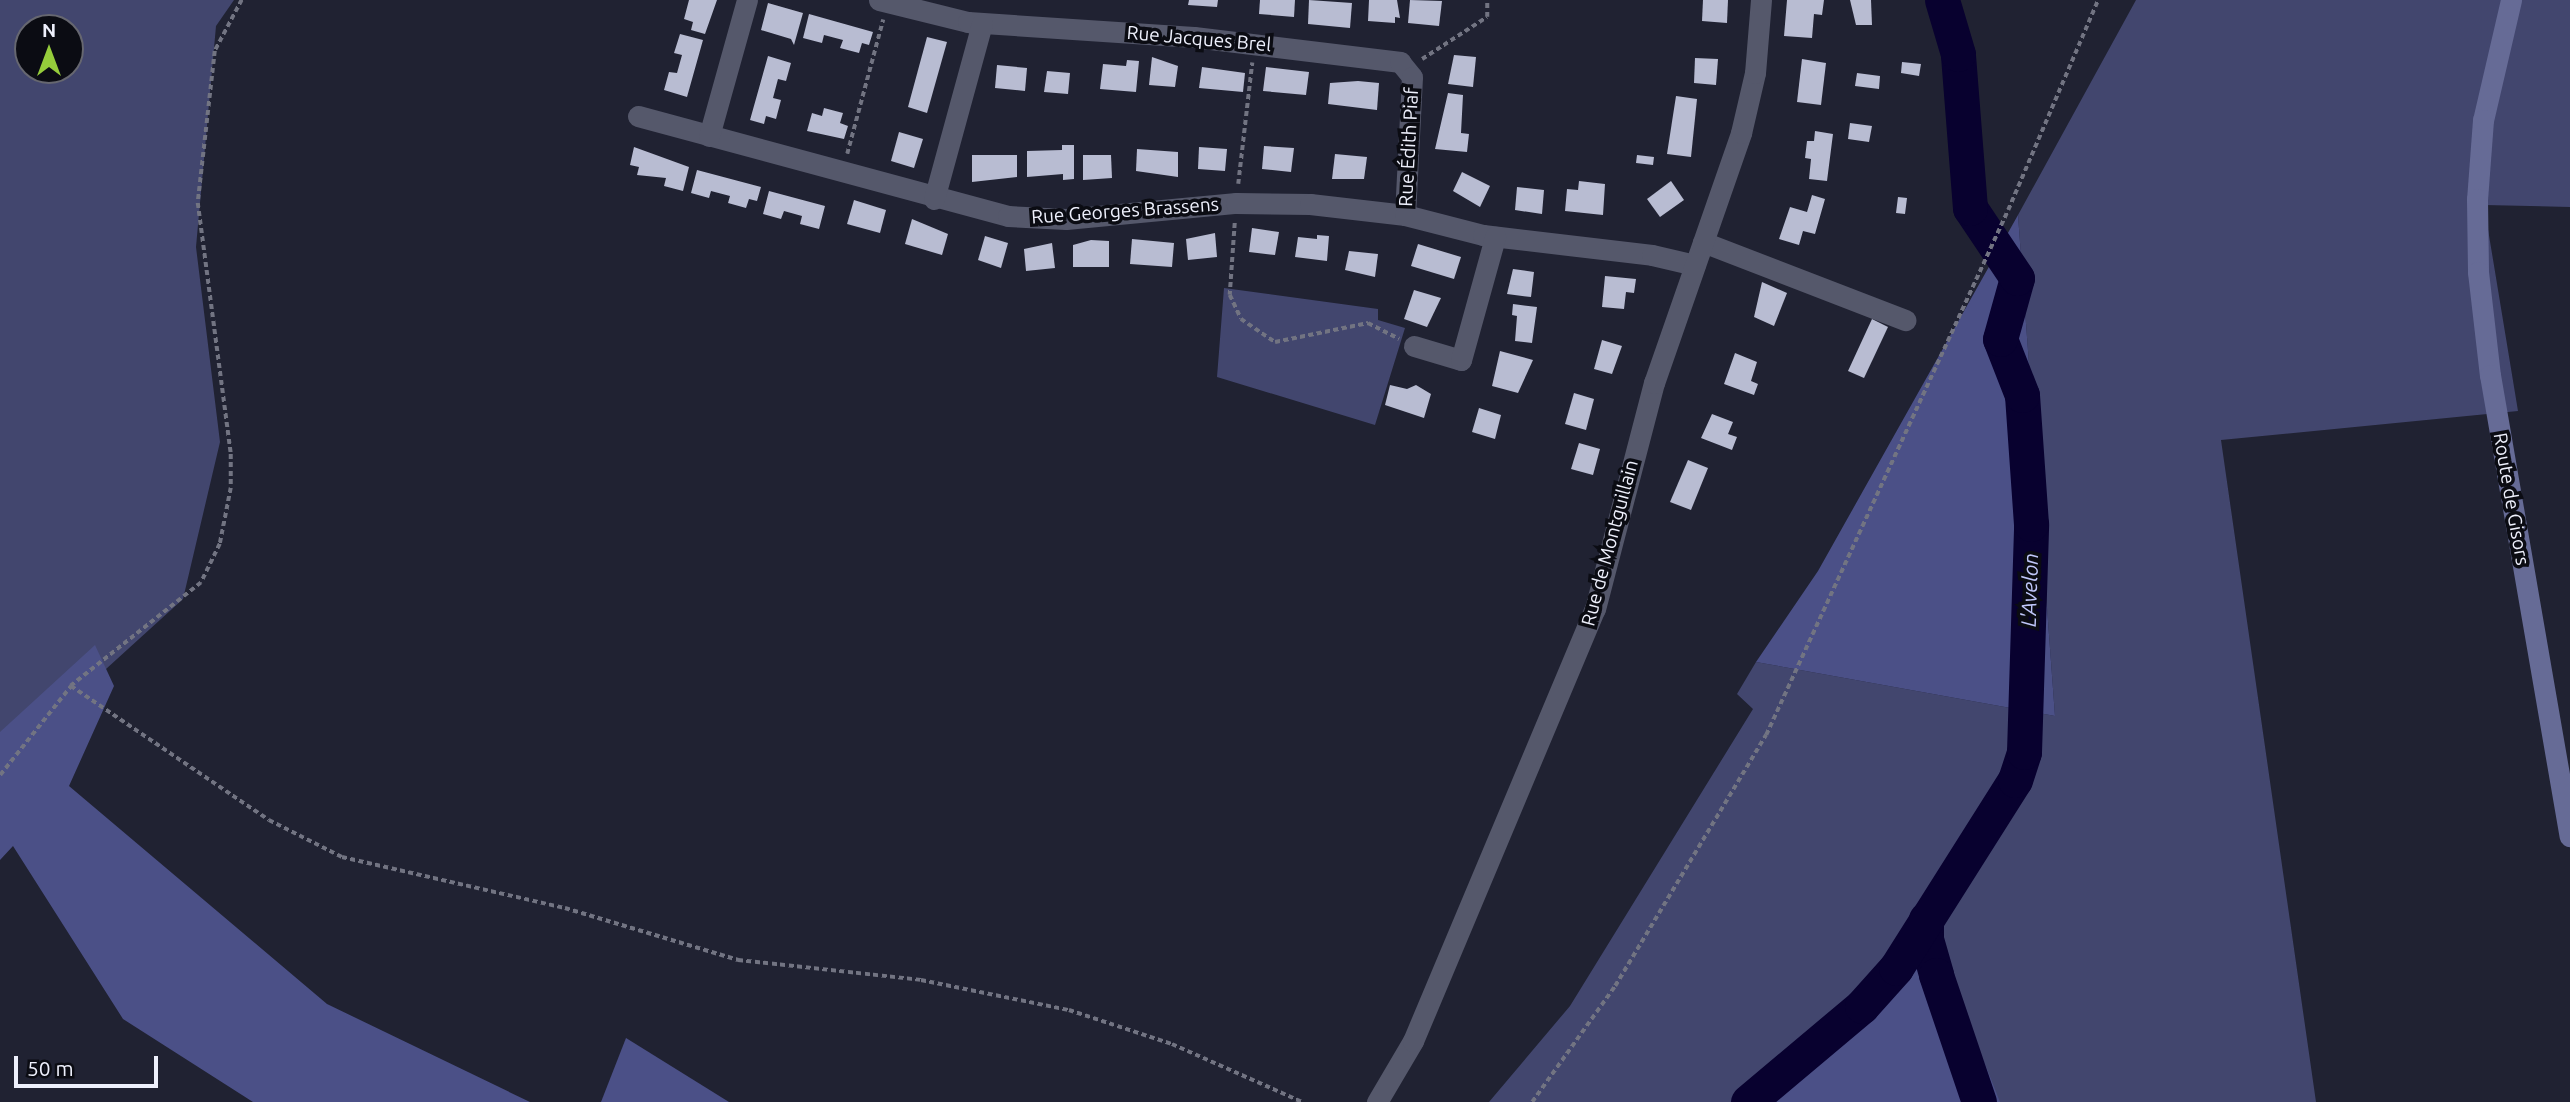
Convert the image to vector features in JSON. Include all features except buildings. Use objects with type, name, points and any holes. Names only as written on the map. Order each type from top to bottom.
[{"type":"main road","name":"Route de Gisors","points":[[2511,0],[2486,99],[2476,249],[2484,332],[2570,836]]},
{"type":"main road","name":"Route de Gisors","points":[[2480,160],[2525,0]]},
{"type":"street","points":[[709,136],[747,0]]},
{"type":"street","name":"Rue de Montguillain","points":[[1377,1102],[1413,1041],[1585,637],[1654,383],[1746,113],[1761,0]]},
{"type":"street","name":"Rue Jacques Brel","points":[[883,1],[982,23],[1254,44],[1393,60],[1411,71]]},
{"type":"street","points":[[934,199],[982,23]]},
{"type":"street","name":"Rue Édith Piaf","points":[[1411,71],[1405,215],[1496,237],[1652,255],[1695,265]]},
{"type":"street","name":"Rue Georges Brassens","points":[[638,116],[988,213],[1046,219],[1236,203],[1310,204],[1405,215]]},
{"type":"street","points":[[1414,346],[1461,360],[1496,237]]},
{"type":"street","points":[[1703,242],[1905,320]]},
{"type":"path","points":[[0,775],[71,686],[201,583],[220,544],[231,488],[231,454],[198,203],[213,58],[225,27],[242,0]]},
{"type":"path","points":[[1411,71],[1428,53],[1487,17],[1487,0]]},
{"type":"path","points":[[1532,1102],[1615,986],[1766,735],[1985,261],[2098,0]]},
{"type":"path","points":[[846,174],[883,1]]},
{"type":"path","points":[[1254,44],[1236,203],[1230,295],[1241,319],[1275,342],[1368,323],[1414,346]]},
{"type":"path","points":[[71,686],[269,820],[342,857],[565,908],[738,960],[931,981],[1069,1010],[1172,1044],[1302,1102]]},
{"type":"shaded area","points":[[0,0],[234,0],[216,26],[196,247],[220,442],[183,599],[95,679],[0,843]]},
{"type":"shaded area","points":[[2136,0],[2570,0],[2570,207],[2484,205],[2518,411],[2221,440],[2316,1102],[1489,1102],[1570,1006],[1753,709],[1737,694],[1756,662],[2055,716],[2018,215]]},
{"type":"shaded area","points":[[2018,215],[2055,716],[1756,662],[1818,571]]},
{"type":"shaded area","points":[[1224,288],[1378,309],[1378,320],[1405,328],[1375,425],[1217,377]]},
{"type":"shaded area","points":[[95,645],[114,686],[69,786],[327,1004],[530,1102],[253,1102],[123,1019],[13,846],[0,860],[0,732]]},
{"type":"shaded area","points":[[1937,943],[2000,1102],[1741,1102],[1784,1066]]},
{"type":"shaded area","points":[[626,1038],[729,1102],[601,1102]]},
{"type":"waterway","name":"L'Avelon","points":[[1748,1102],[1862,1006],[1896,968],[2015,780],[2024,752],[2031,524],[2022,395],[2000,339],[2017,278],[1970,208],[1958,54],[1942,0]]},
{"type":"waterway","points":[[1926,919],[1926,939],[1936,975],[1979,1102]]}]
